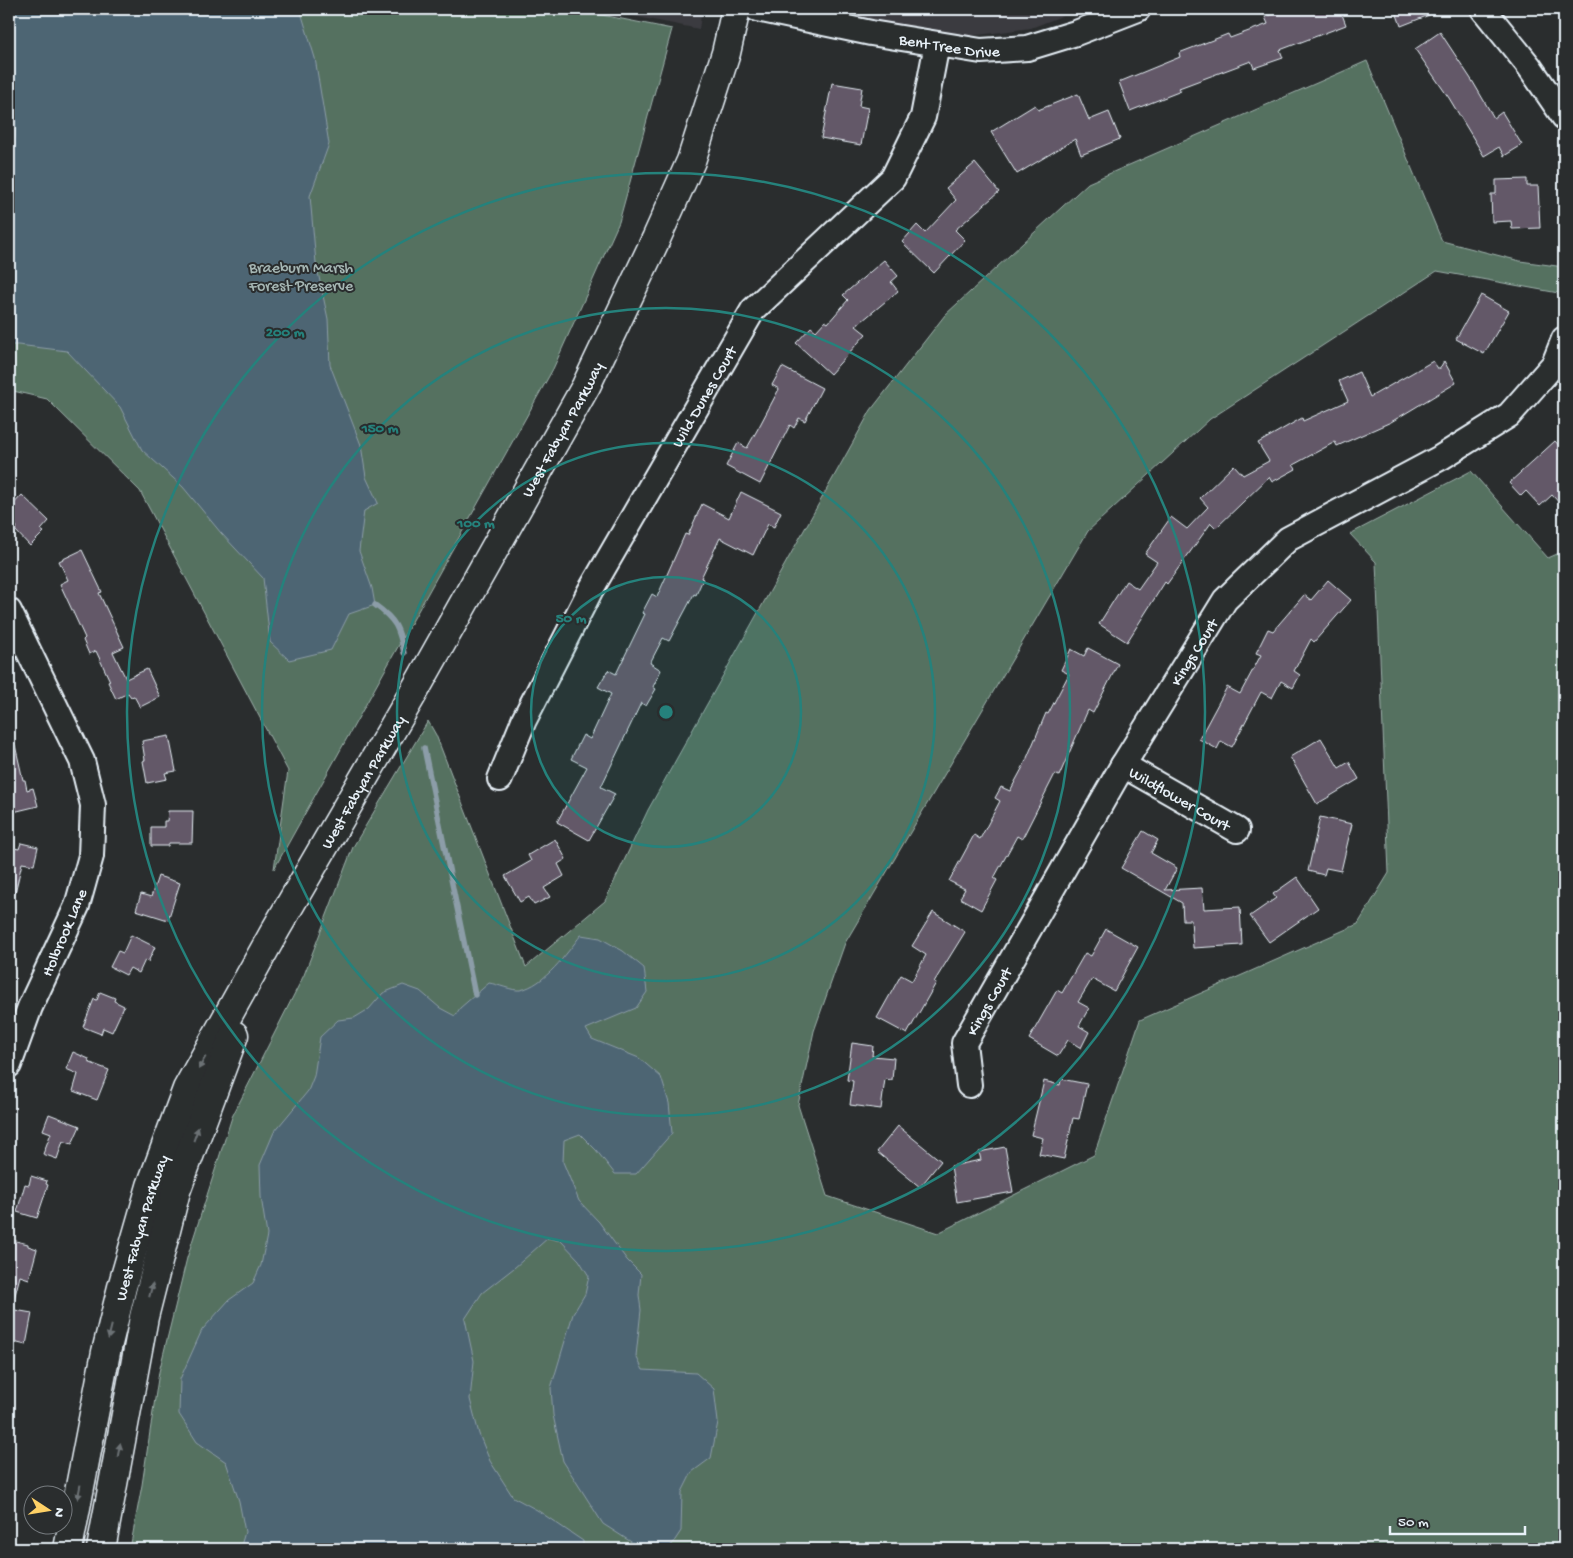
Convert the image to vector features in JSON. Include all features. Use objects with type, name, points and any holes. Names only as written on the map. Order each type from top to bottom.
[{"type":"main road","name":"West Fabyan Parkway","points":[[68,1549],[106,1352],[122,1287],[151,1186],[187,1089],[276,929],[415,690],[586,386],[691,161],[726,53],[736,9]]},
{"type":"main road","name":"West Fabyan Parkway","points":[[101,1549],[144,1317],[176,1191],[209,1097],[276,929]]},
{"type":"street","name":"Bent Tree Drive","points":[[756,9],[981,51],[1027,48],[1076,33],[1138,9]]},
{"type":"street","points":[[1483,9],[1529,66],[1564,118]]},
{"type":"street","name":"Wild Dunes Court","points":[[500,779],[524,720],[590,591],[753,310],[893,178],[923,117],[937,44]]},
{"type":"street","name":"Kings Court","points":[[970,1085],[964,1043],[1123,765],[1225,600],[1288,540],[1440,458],[1509,415],[1554,364],[1564,339]]},
{"type":"street","name":"Holbrook Lane","points":[[9,611],[82,761],[93,805],[91,856],[77,906],[30,1006],[9,1065]]},
{"type":"street","name":"Wildflower Court","points":[[1123,765],[1237,830]]},
{"type":"shaded area","points":[[597,9],[702,9],[699,29]]},
{"type":"shaded area","points":[[814,9],[1080,9],[1031,28],[963,37]]},
{"type":"green space","name":"Braeburn Marsh Forest Preserve","points":[[9,9],[572,9],[672,29],[619,222],[553,369],[274,869],[288,771],[140,491],[47,399],[9,390]]},
{"type":"green space","points":[[1367,61],[1442,241],[1520,261],[1564,267],[1564,294],[1437,271],[1210,419],[1088,531],[845,943],[814,1031],[798,1105],[827,1196],[938,1233],[1094,1155],[1140,1020],[1358,924],[1389,873],[1376,562],[1350,534],[1471,471],[1548,558],[1564,551],[1564,1549],[130,1549],[159,1372],[187,1258],[232,1117],[304,975],[353,847],[428,721],[436,735],[526,967],[605,901],[648,810],[871,410],[945,315],[1088,183]]},
{"type":"water","points":[[9,9],[300,9],[315,58],[329,144],[310,196],[316,263],[328,319],[330,365],[361,445],[366,477],[378,503],[364,511],[359,551],[372,588],[375,605],[349,614],[331,650],[289,660],[270,642],[263,578],[221,533],[183,487],[142,450],[120,407],[67,351],[9,345],[9,169],[15,137],[16,97],[12,57],[9,49]]},
{"type":"water","points":[[581,935],[600,938],[623,951],[644,968],[647,992],[636,1008],[586,1029],[592,1039],[639,1058],[661,1077],[669,1103],[672,1133],[636,1174],[615,1174],[596,1150],[580,1134],[564,1140],[563,1162],[579,1201],[599,1222],[627,1260],[641,1274],[639,1295],[641,1310],[636,1356],[643,1370],[696,1373],[714,1389],[718,1422],[711,1458],[692,1472],[682,1492],[681,1531],[669,1549],[645,1549],[639,1547],[603,1524],[563,1461],[553,1415],[551,1388],[573,1314],[585,1294],[589,1276],[579,1260],[561,1241],[548,1238],[482,1293],[465,1319],[474,1361],[470,1399],[479,1434],[490,1461],[513,1497],[537,1510],[583,1541],[583,1549],[240,1549],[245,1532],[239,1501],[226,1462],[197,1442],[179,1414],[180,1379],[202,1330],[229,1300],[253,1283],[261,1265],[267,1235],[261,1197],[260,1165],[274,1132],[308,1091],[314,1076],[320,1037],[338,1020],[354,1018],[369,1009],[383,993],[403,985],[420,991],[440,1008],[455,1016],[460,1008],[489,983],[520,990],[538,982],[554,968]]},
{"type":"building","points":[[1288,9],[1340,9],[1346,25],[1280,50],[1283,58],[1254,68],[1251,61],[1179,88],[1181,91],[1130,111],[1119,82],[1180,57],[1179,53],[1228,34],[1230,38],[1268,24],[1265,17]]},
{"type":"building","points":[[1395,9],[1442,9],[1442,10],[1401,26]]},
{"type":"building","points":[[1440,32],[1494,118],[1502,112],[1522,145],[1504,156],[1499,147],[1484,156],[1449,98],[1415,49]]},
{"type":"building","points":[[832,83],[862,88],[859,106],[868,108],[861,145],[821,138]]},
{"type":"building","points":[[1078,94],[1089,120],[1109,112],[1120,139],[1081,155],[1075,139],[1017,174],[991,132],[1035,105],[1038,110]]},
{"type":"building","points":[[975,163],[999,192],[955,230],[965,240],[934,273],[902,242],[917,225],[925,233],[956,200],[946,188]]},
{"type":"building","points":[[1527,179],[1527,186],[1538,186],[1540,228],[1512,229],[1511,221],[1492,222],[1491,194],[1496,194],[1496,180]]},
{"type":"building","points":[[884,260],[898,276],[891,282],[898,291],[856,326],[866,334],[830,374],[796,343],[811,327],[816,331],[825,321],[828,323],[848,300],[843,295]]},
{"type":"building","points":[[1481,295],[1509,311],[1484,354],[1456,339]]},
{"type":"building","points":[[1433,361],[1439,370],[1444,361],[1456,383],[1391,422],[1337,446],[1335,442],[1293,465],[1296,469],[1272,482],[1269,477],[1216,528],[1211,523],[1167,584],[1165,582],[1127,642],[1099,624],[1126,581],[1138,589],[1157,562],[1145,554],[1171,517],[1187,529],[1208,507],[1200,498],[1234,465],[1243,475],[1269,461],[1258,443],[1302,418],[1303,421],[1348,401],[1339,381],[1359,372],[1370,397]]},
{"type":"building","points":[[782,367],[822,388],[805,421],[799,418],[794,428],[790,425],[760,484],[726,466],[738,443],[747,448],[779,389],[772,385]]},
{"type":"building","points":[[1555,441],[1564,451],[1564,508],[1552,495],[1540,506],[1526,491],[1521,496],[1509,483]]},
{"type":"building","points":[[741,492],[781,512],[774,527],[768,524],[753,555],[720,538],[701,578],[703,579],[696,595],[694,594],[669,641],[663,638],[650,663],[661,670],[653,687],[656,689],[646,706],[641,703],[601,787],[615,794],[589,840],[557,822],[587,767],[571,759],[583,735],[590,739],[611,694],[598,687],[608,670],[616,674],[645,614],[642,613],[652,594],[657,597],[685,534],[688,535],[702,504],[729,518]]},
{"type":"building","points":[[22,495],[49,521],[41,530],[44,532],[30,546],[15,530],[17,527],[9,519],[9,509]]},
{"type":"building","points":[[82,550],[102,592],[99,593],[124,647],[113,652],[126,679],[147,669],[160,697],[140,707],[134,696],[131,697],[128,693],[116,699],[96,651],[89,654],[83,640],[85,638],[60,584],[68,580],[59,561]]},
{"type":"building","points":[[1328,580],[1351,600],[1314,642],[1311,639],[1294,671],[1300,675],[1293,688],[1281,681],[1272,698],[1261,692],[1232,747],[1221,741],[1217,749],[1199,739],[1227,687],[1240,694],[1261,655],[1256,653],[1268,629],[1273,631],[1304,595],[1311,600]]},
{"type":"building","points":[[1088,648],[1118,664],[1093,713],[1088,710],[1059,776],[1055,774],[1022,839],[1017,836],[994,878],[997,880],[981,910],[960,898],[965,889],[949,881],[974,835],[980,839],[1000,801],[995,798],[1001,787],[1010,791],[1024,765],[1046,713],[1048,714],[1069,674],[1061,670],[1071,649],[1084,656]]},
{"type":"building","points":[[169,736],[176,771],[165,773],[167,779],[147,783],[142,741]]},
{"type":"building","points":[[1321,738],[1339,768],[1349,762],[1359,779],[1317,804],[1290,757]]},
{"type":"building","points":[[9,745],[15,745],[23,780],[25,780],[27,790],[33,788],[38,806],[9,813]]},
{"type":"building","points":[[168,811],[193,811],[192,843],[169,843],[168,846],[151,846],[151,827],[164,827]]},
{"type":"building","points":[[1320,817],[1352,824],[1341,871],[1326,868],[1324,875],[1308,871]]},
{"type":"building","points":[[1143,831],[1158,840],[1151,853],[1177,868],[1165,890],[1202,888],[1204,909],[1240,907],[1242,945],[1193,948],[1191,920],[1183,920],[1182,903],[1121,868]]},
{"type":"building","points":[[555,839],[566,859],[558,864],[564,876],[544,888],[550,897],[534,905],[529,897],[520,902],[505,876],[531,861],[528,855]]},
{"type":"building","points":[[21,843],[38,847],[34,865],[22,863],[15,893],[9,892],[9,847],[19,849]]},
{"type":"building","points":[[158,876],[180,883],[168,920],[136,910],[141,894],[151,897]]},
{"type":"building","points":[[1297,877],[1318,908],[1269,942],[1250,916],[1276,898],[1273,894]]},
{"type":"building","points":[[933,912],[965,932],[934,982],[936,983],[907,1034],[877,1018],[901,975],[912,981],[926,955],[912,946]]},
{"type":"building","points":[[1106,929],[1138,947],[1114,991],[1092,979],[1078,1002],[1089,1008],[1079,1026],[1089,1032],[1081,1048],[1068,1040],[1058,1056],[1029,1039],[1057,990],[1062,993],[1085,953],[1091,956]]},
{"type":"building","points":[[131,935],[155,947],[148,962],[145,960],[139,973],[130,968],[126,975],[110,967],[118,951],[123,953]]},
{"type":"building","points":[[100,992],[115,998],[114,1001],[124,1006],[112,1032],[103,1028],[101,1034],[83,1027],[94,999],[97,1000]]},
{"type":"building","points":[[852,1043],[873,1046],[872,1056],[894,1058],[892,1080],[885,1079],[881,1109],[850,1105],[853,1081],[847,1080]]},
{"type":"building","points":[[73,1052],[89,1059],[88,1062],[109,1070],[97,1100],[73,1091],[78,1074],[66,1069]]},
{"type":"building","points":[[1061,1079],[1087,1084],[1079,1119],[1073,1118],[1064,1159],[1039,1154],[1043,1138],[1031,1135],[1044,1081],[1060,1085]]},
{"type":"building","points":[[49,1114],[80,1126],[72,1144],[63,1141],[57,1159],[43,1154],[51,1133],[43,1130]]},
{"type":"building","points":[[898,1126],[941,1161],[920,1187],[877,1152]]},
{"type":"building","points":[[1005,1147],[1013,1192],[957,1202],[951,1166],[981,1160],[979,1152]]},
{"type":"building","points":[[31,1176],[47,1181],[46,1184],[48,1185],[37,1218],[17,1212],[25,1184],[29,1185]]},
{"type":"building","points":[[12,1240],[28,1244],[28,1246],[37,1249],[29,1279],[20,1276],[13,1303],[9,1302],[9,1254]]},
{"type":"building","points":[[9,1309],[32,1313],[26,1345],[9,1341]]},
{"type":"waterway","points":[[375,605],[388,615],[396,625],[404,653]]},
{"type":"waterway","points":[[424,748],[475,995]]}]
